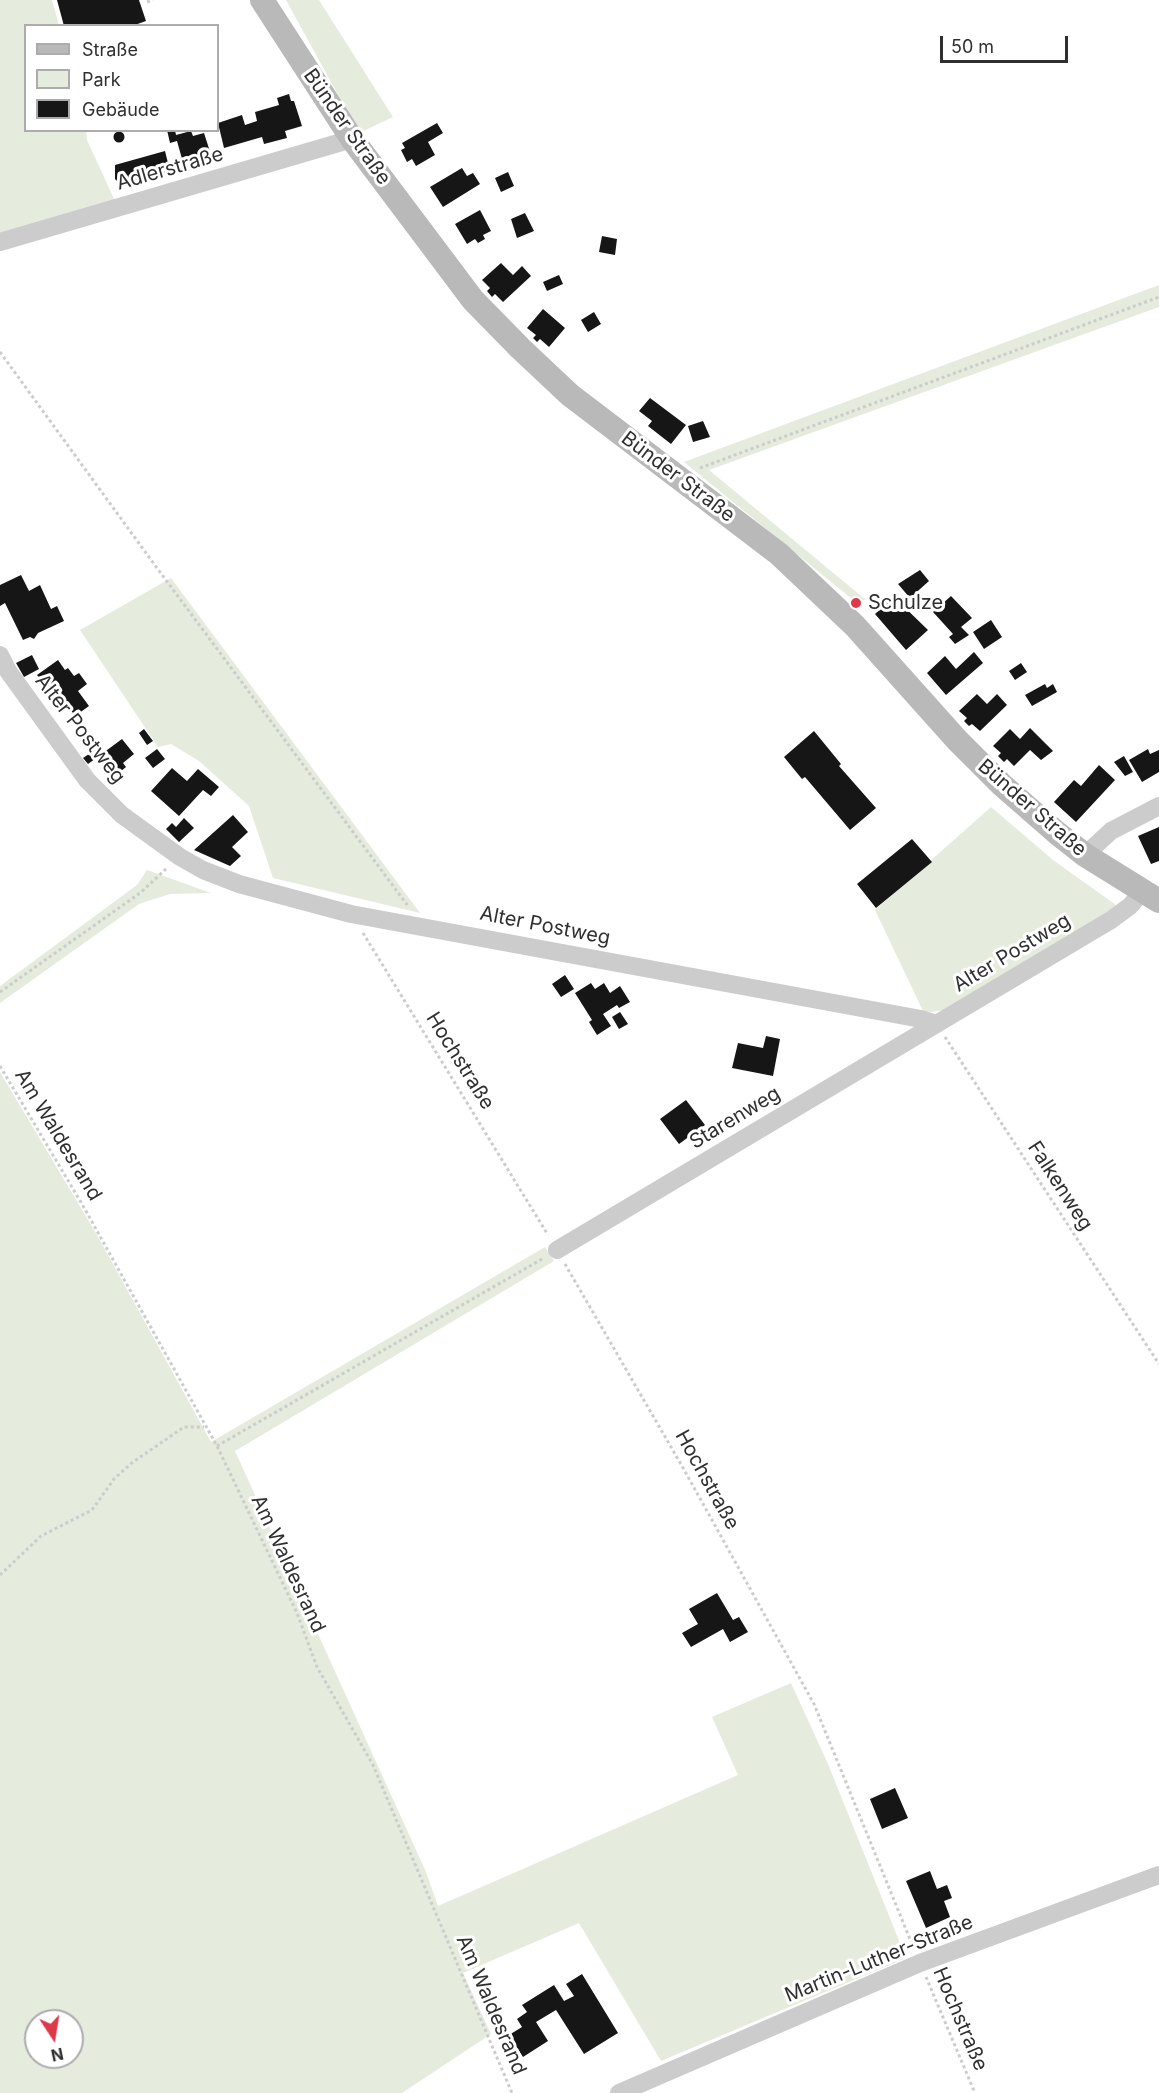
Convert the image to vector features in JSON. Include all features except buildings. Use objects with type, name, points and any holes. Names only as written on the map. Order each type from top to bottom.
[{"type":"main road","name":"Bünder Straße","points":[[262,0],[352,139],[473,300],[504,332],[570,395],[779,554],[855,626],[1002,785],[1085,855],[1154,899]]},
{"type":"street","name":"Adlerstraße","points":[[0,242],[352,139]]},
{"type":"street","name":"Alter Postweg","points":[[0,655],[8,671],[87,780],[122,815],[203,870],[239,884],[351,914],[910,1017],[937,1024],[1111,920],[1130,906],[1154,899]]},
{"type":"street","points":[[1085,855],[1111,831],[1159,806]]},
{"type":"street","name":"Starenweg","points":[[557,1250],[937,1024]]},
{"type":"street","name":"Martin-Luther-Straße","points":[[619,2093],[920,1963],[1159,1875]]},
{"type":"path","points":[[147,2],[153,0]]},
{"type":"path","points":[[679,476],[1159,297]]},
{"type":"path","points":[[0,352],[168,584],[424,927]]},
{"type":"path","points":[[0,992],[140,892],[180,856]]},
{"type":"path","name":"Hochstraße","points":[[351,914],[557,1250],[682,1466],[814,1704],[975,2093]]},
{"type":"path","name":"Falkenweg","points":[[937,1024],[1159,1364]]},
{"type":"path","name":"Am Waldesrand","points":[[0,1066],[82,1204],[204,1427],[217,1446],[297,1613],[317,1666],[373,1765],[512,2093]]},
{"type":"path","points":[[217,1446],[557,1250]]},
{"type":"path","points":[[0,1575],[40,1536],[92,1510],[114,1479],[133,1462],[184,1427],[204,1427]]},
{"type":"green space","points":[[0,0],[52,0],[59,24],[24,24],[24,132],[86,132],[87,140],[115,201],[0,235]]},
{"type":"green space","points":[[286,0],[319,0],[393,117],[359,133]]},
{"type":"green space","points":[[1159,285],[1159,307],[709,470],[866,600],[852,599],[684,462]]},
{"type":"green space","points":[[171,578],[420,913],[273,878],[249,806],[199,761],[171,744],[158,747],[80,630]]},
{"type":"green space","points":[[991,807],[1053,860],[1116,905],[1102,918],[952,1009],[924,1013],[875,910]]},
{"type":"green space","points":[[147,870],[211,893],[170,894],[139,904],[0,1003],[0,986],[137,885]]},
{"type":"green space","points":[[0,1072],[97,1235],[211,1442],[545,1247],[554,1261],[235,1451],[426,1872],[438,1906],[738,1775],[712,1717],[791,1683],[828,1764],[906,1958],[661,2061],[579,1923],[463,1973],[491,2034],[402,2093],[0,2093]]},
{"type":"place","name":"Schulze","points":[[856,603]]}]
